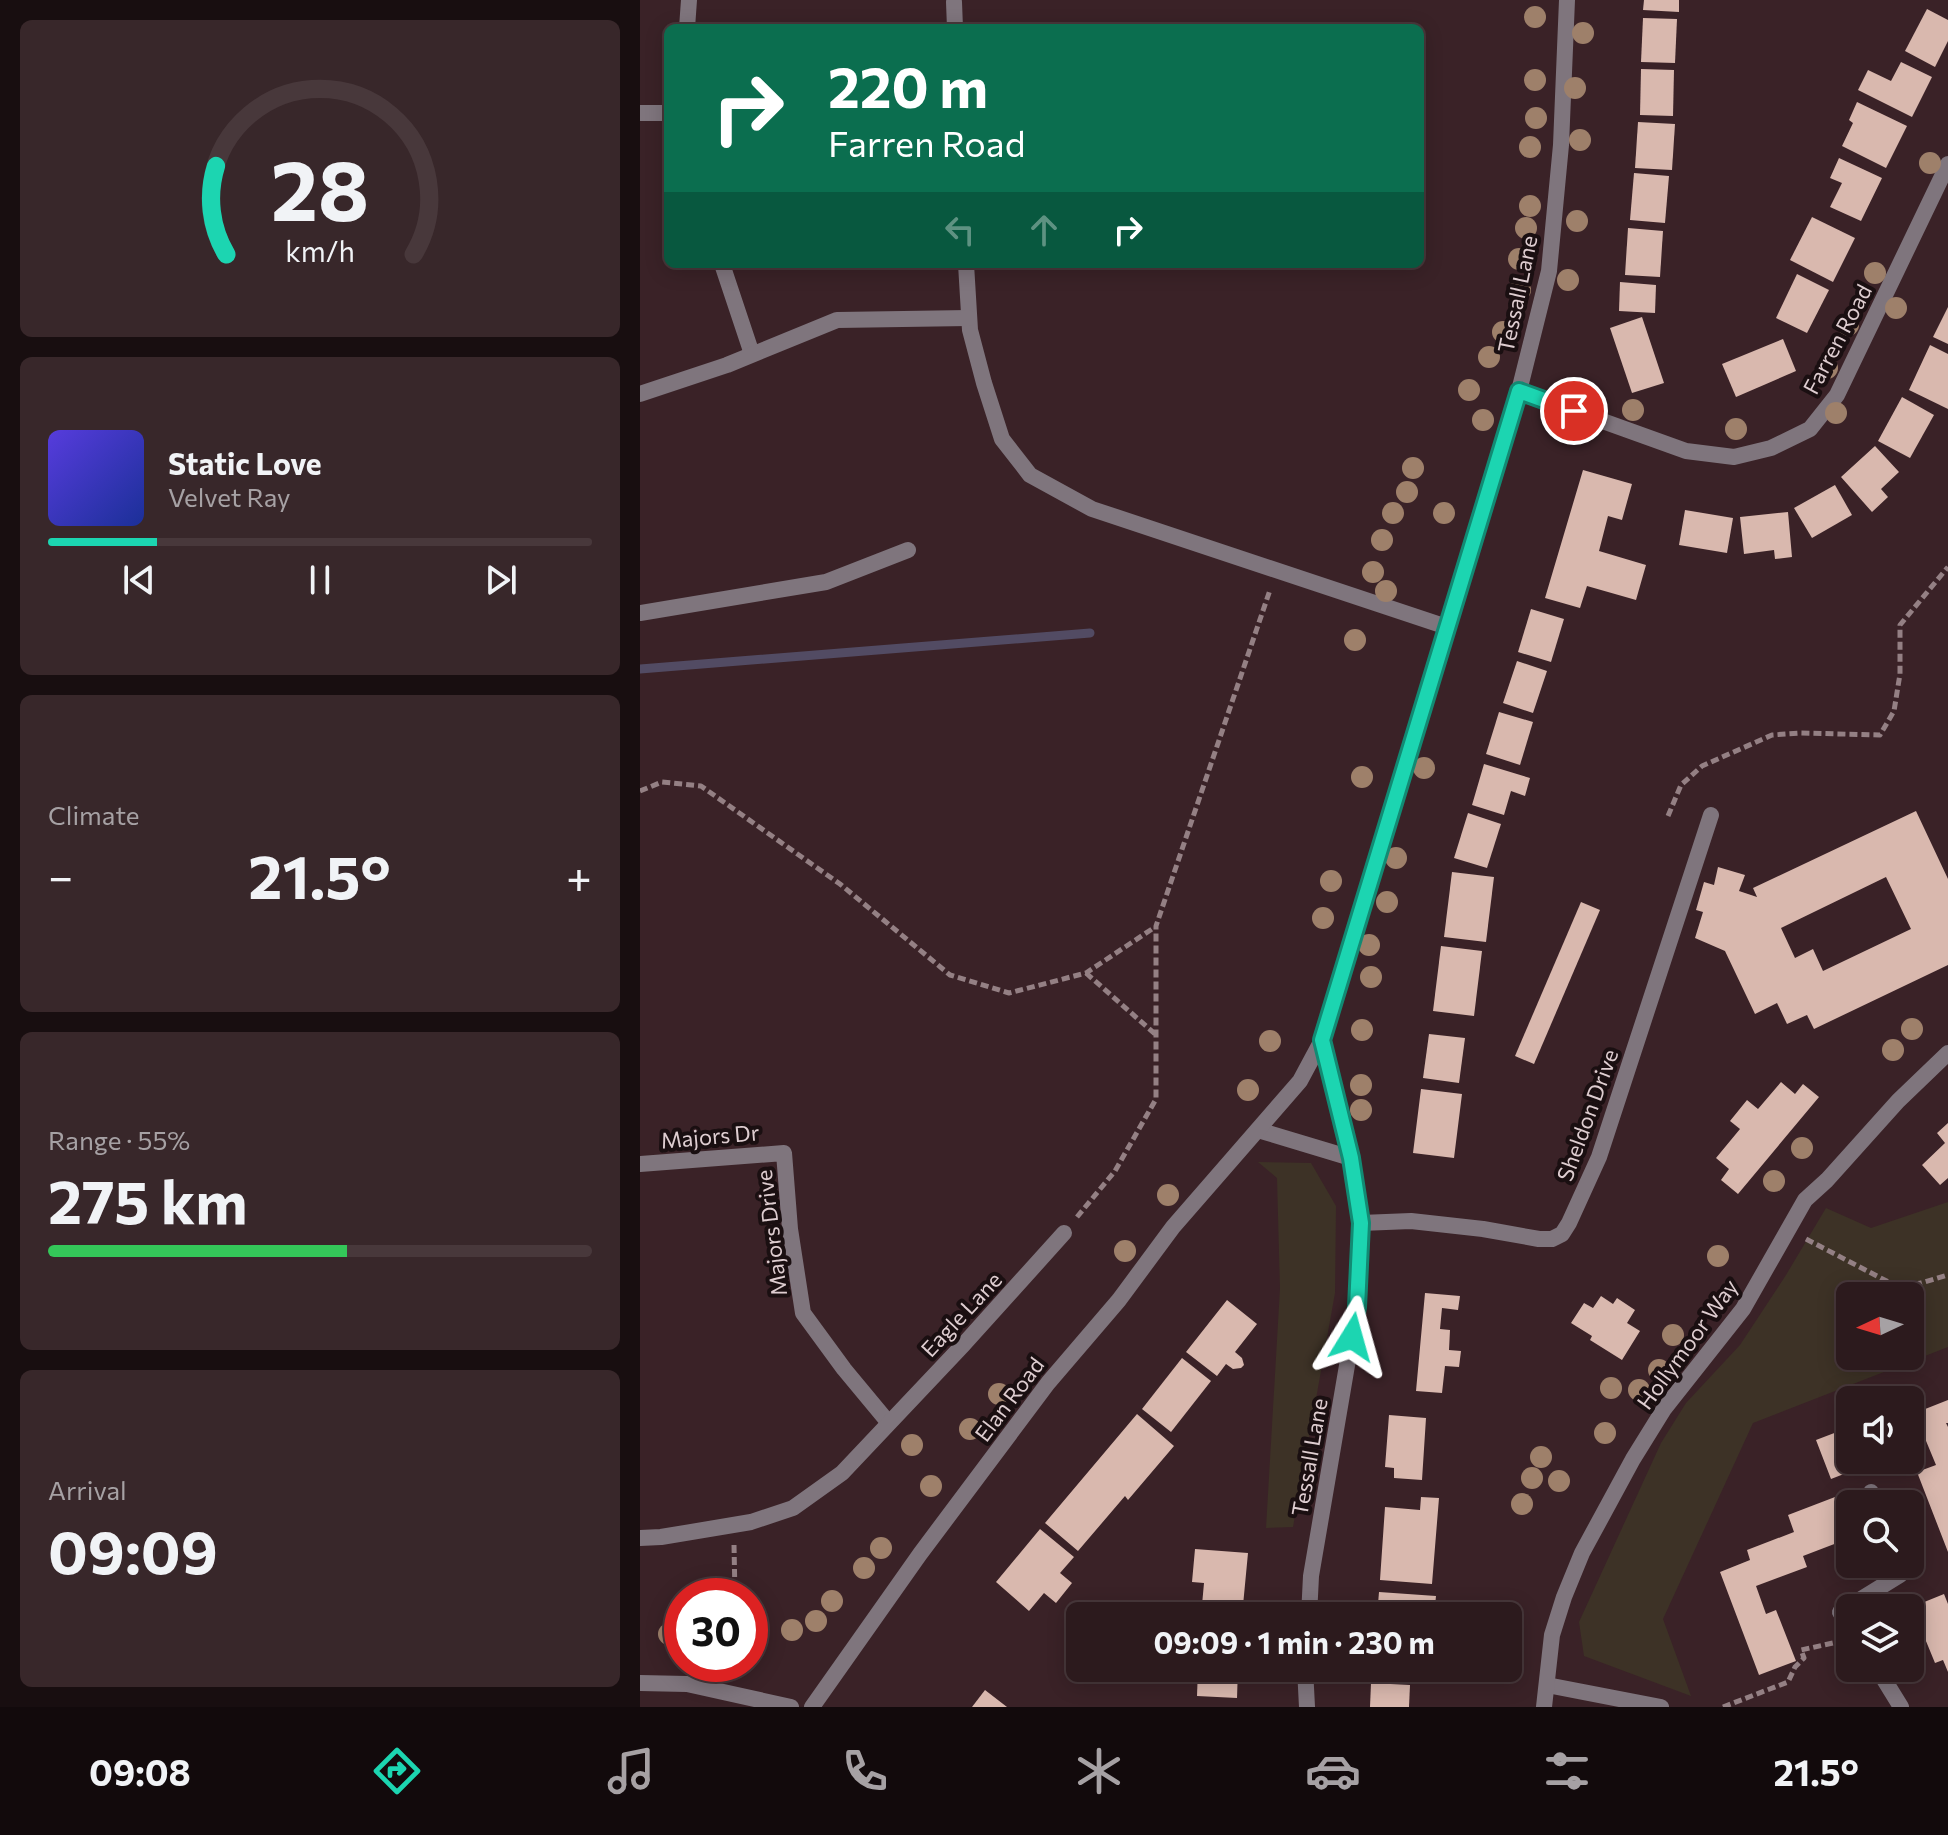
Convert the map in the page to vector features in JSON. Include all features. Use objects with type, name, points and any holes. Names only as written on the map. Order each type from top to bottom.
[{"type":"street","points":[[687,24],[689,0]]},
{"type":"street","name":"Tessall Lane","points":[[1310,1602],[1311,1576],[1357,1307],[1361,1223],[1351,1158],[1322,1040],[1519,391],[1549,271],[1561,145],[1567,0]]},
{"type":"street","points":[[954,2],[955,24]]},
{"type":"street","points":[[640,113],[664,113]]},
{"type":"street","name":"Farren Road","points":[[1519,391],[1686,451],[1734,457],[1771,448],[1810,429],[1837,395],[1948,164]]},
{"type":"street","points":[[723,268],[752,354]]},
{"type":"street","points":[[966,268],[970,330],[984,383],[1002,439],[1030,475],[1092,509],[1447,627]]},
{"type":"street","points":[[640,394],[837,320],[969,318]]},
{"type":"street","points":[[640,613],[826,582],[908,550]]},
{"type":"street","name":"Sheldon Drive","points":[[1361,1223],[1411,1221],[1539,1239],[1552,1239],[1562,1234],[1599,1157],[1711,815]]},
{"type":"street","name":"Elan Road","points":[[812,1707],[920,1554],[1048,1383],[1119,1300],[1173,1227],[1300,1081],[1322,1040]]},
{"type":"street","name":"Hollymoor Way","points":[[1544,1707],[1552,1635],[1564,1597],[1582,1553],[1633,1459],[1664,1409],[1743,1309],[1805,1200],[1948,1053]]},
{"type":"street","points":[[1258,1130],[1351,1158]]},
{"type":"street","name":"Majors Dr","points":[[640,1164],[784,1153]]},
{"type":"street","name":"Majors Drive","points":[[784,1153],[790,1229],[803,1313],[888,1422]]},
{"type":"street","name":"Eagle Lane","points":[[640,1538],[751,1522],[793,1508],[842,1473],[1064,1233]]},
{"type":"street","points":[[1869,1594],[1895,1578]]},
{"type":"street","points":[[1306,1682],[1307,1707]]},
{"type":"street","points":[[1886,1682],[1901,1707]]},
{"type":"street","points":[[640,1683],[687,1684],[791,1707]]},
{"type":"street","points":[[1547,1685],[1661,1707]]},
{"type":"path","points":[[1668,816],[1681,785],[1702,766],[1772,735],[1880,735],[1894,711],[1900,674],[1900,625],[1948,567]]},
{"type":"path","points":[[1064,1233],[1115,1171],[1156,1099],[1156,926],[1277,570]]},
{"type":"path","points":[[640,791],[662,782],[701,786],[840,884],[950,975],[1009,993],[1086,973],[1156,926]]},
{"type":"path","points":[[1086,973],[1156,1034]]},
{"type":"path","points":[[1788,1228],[1898,1287],[1948,1275]]},
{"type":"path","points":[[734,1525],[735,1578]]},
{"type":"path","points":[[1723,1707],[1788,1682],[1795,1667],[1804,1658],[1801,1650],[1836,1643]]},
{"type":"shaded area","points":[[1258,1162],[1311,1163],[1336,1206],[1335,1293],[1293,1527],[1266,1528],[1280,1289],[1277,1178]]},
{"type":"shaded area","points":[[1948,1202],[1948,1347],[1924,1356],[1924,1282],[1836,1282],[1836,1370],[1889,1370],[1848,1386],[1836,1386],[1836,1391],[1753,1423],[1663,1619],[1691,1696],[1584,1656],[1579,1622],[1661,1443],[1686,1403],[1740,1345],[1826,1208],[1871,1228]]},
{"type":"building","points":[[1644,0],[1679,0],[1679,12],[1643,10]]},
{"type":"building","points":[[1927,9],[1948,20],[1948,41],[1935,67],[1905,51]]},
{"type":"building","points":[[1643,18],[1677,19],[1675,63],[1641,62]]},
{"type":"building","points":[[1901,62],[1932,77],[1912,117],[1858,90],[1868,70],[1891,81]]},
{"type":"building","points":[[1641,69],[1674,70],[1673,116],[1640,115]]},
{"type":"building","points":[[1857,102],[1907,126],[1886,168],[1842,146],[1853,123],[1849,120]]},
{"type":"building","points":[[1638,122],[1675,124],[1672,170],[1635,168]]},
{"type":"building","points":[[1839,158],[1882,178],[1861,221],[1830,207],[1842,183],[1830,178]]},
{"type":"building","points":[[1634,173],[1669,176],[1665,223],[1630,220]]},
{"type":"building","points":[[1812,217],[1855,238],[1833,282],[1790,260]]},
{"type":"building","points":[[1628,228],[1663,231],[1660,277],[1625,275]]},
{"type":"building","points":[[1797,274],[1829,290],[1807,333],[1776,318]]},
{"type":"building","points":[[1620,282],[1656,285],[1655,313],[1619,311]]},
{"type":"building","points":[[1948,307],[1948,344],[1933,337]]},
{"type":"building","points":[[1642,317],[1664,383],[1632,393],[1610,328]]},
{"type":"building","points":[[1783,339],[1796,371],[1736,397],[1722,364]]},
{"type":"building","points":[[1930,345],[1948,354],[1948,409],[1909,390]]},
{"type":"building","points":[[1902,397],[1934,415],[1910,458],[1878,441]]},
{"type":"building","points":[[1875,446],[1899,472],[1881,489],[1888,497],[1872,512],[1841,477]]},
{"type":"building","points":[[1583,470],[1632,484],[1622,520],[1608,516],[1599,551],[1646,565],[1636,600],[1587,586],[1580,608],[1545,598]]},
{"type":"building","points":[[1835,485],[1852,515],[1812,538],[1794,508]]},
{"type":"building","points":[[1685,510],[1733,518],[1727,553],[1679,545]]},
{"type":"building","points":[[1788,512],[1792,557],[1775,559],[1774,550],[1744,554],[1740,517]]},
{"type":"building","points":[[1531,609],[1564,619],[1551,662],[1518,652]]},
{"type":"building","points":[[1517,661],[1547,671],[1533,713],[1503,703]]},
{"type":"building","points":[[1499,712],[1533,722],[1520,765],[1486,754]]},
{"type":"building","points":[[1484,764],[1530,778],[1525,796],[1511,791],[1504,815],[1472,805]]},
{"type":"building","points":[[1916,811],[1948,879],[1948,965],[1814,1029],[1807,1015],[1787,1024],[1777,1003],[1755,1014],[1725,951],[1695,938],[1703,912],[1696,910],[1704,882],[1714,885],[1718,867],[1745,875],[1739,891],[1757,897],[1753,888]],"holes":[[[1886,877],[1911,929],[1823,971],[1813,949],[1795,958],[1781,928]]]},
{"type":"building","points":[[1468,813],[1501,824],[1487,868],[1454,858]]},
{"type":"building","points":[[1452,872],[1494,877],[1486,942],[1444,937]]},
{"type":"building","points":[[1581,902],[1600,910],[1534,1064],[1515,1056]]},
{"type":"building","points":[[1441,946],[1482,951],[1474,1016],[1433,1011]]},
{"type":"building","points":[[1429,1034],[1465,1038],[1459,1083],[1423,1078]]},
{"type":"building","points":[[1781,1082],[1795,1094],[1803,1084],[1819,1097],[1738,1194],[1721,1180],[1729,1169],[1716,1158],[1740,1129],[1730,1121],[1747,1100],[1758,1109]]},
{"type":"building","points":[[1421,1089],[1462,1094],[1454,1158],[1413,1153]]},
{"type":"building","points":[[1948,1123],[1948,1178],[1940,1185],[1922,1165],[1945,1143],[1937,1133]]},
{"type":"building","points":[[1425,1293],[1460,1296],[1458,1310],[1442,1308],[1440,1329],[1450,1330],[1449,1350],[1461,1351],[1459,1367],[1445,1366],[1442,1393],[1416,1391]]},
{"type":"building","points":[[1601,1296],[1613,1304],[1617,1298],[1635,1310],[1627,1323],[1640,1331],[1622,1360],[1590,1340],[1592,1336],[1571,1323],[1584,1303],[1593,1308]]},
{"type":"building","points":[[1227,1300],[1257,1324],[1235,1352],[1244,1365],[1233,1369],[1226,1364],[1217,1376],[1186,1352]]},
{"type":"building","points":[[1182,1358],[1211,1381],[1171,1432],[1142,1409]]},
{"type":"building","points":[[1948,1400],[1948,1552],[1918,1474],[1924,1474],[1924,1469],[1936,1465],[1924,1436],[1924,1409]]},
{"type":"building","points":[[1137,1414],[1174,1446],[1128,1500],[1125,1496],[1078,1551],[1045,1523]]},
{"type":"building","points":[[1389,1415],[1426,1418],[1422,1480],[1394,1478],[1394,1468],[1385,1467]]},
{"type":"building","points":[[1836,1432],[1836,1474],[1844,1474],[1831,1479],[1816,1440]]},
{"type":"building","points":[[1421,1497],[1439,1498],[1432,1584],[1380,1580],[1385,1507],[1420,1510]]},
{"type":"building","points":[[1835,1497],[1836,1543],[1803,1556],[1807,1567],[1756,1586],[1766,1614],[1776,1610],[1796,1661],[1759,1675],[1720,1572],[1750,1560],[1747,1550],[1794,1532],[1788,1515]]},
{"type":"building","points":[[1040,1529],[1074,1557],[1060,1573],[1072,1583],[1056,1603],[1044,1593],[1029,1611],[996,1582]]},
{"type":"building","points":[[1195,1549],[1248,1553],[1243,1602],[1202,1602],[1204,1583],[1192,1582]]},
{"type":"building","points":[[1379,1592],[1436,1596],[1435,1602],[1378,1602]]},
{"type":"building","points":[[1944,1594],[1948,1604],[1948,1672],[1943,1660],[1935,1663],[1924,1636],[1924,1602]]},
{"type":"building","points":[[1198,1682],[1238,1682],[1237,1698],[1197,1696]]},
{"type":"building","points":[[1371,1683],[1410,1685],[1409,1707],[1370,1707]]},
{"type":"building","points":[[985,1690],[1007,1707],[972,1707]]},
{"type":"waterway","points":[[640,669],[1090,633]]},
{"type":"route","points":[[1352,1337],[1357,1307],[1361,1223],[1351,1158],[1322,1040],[1519,391],[1574,411]]}]
